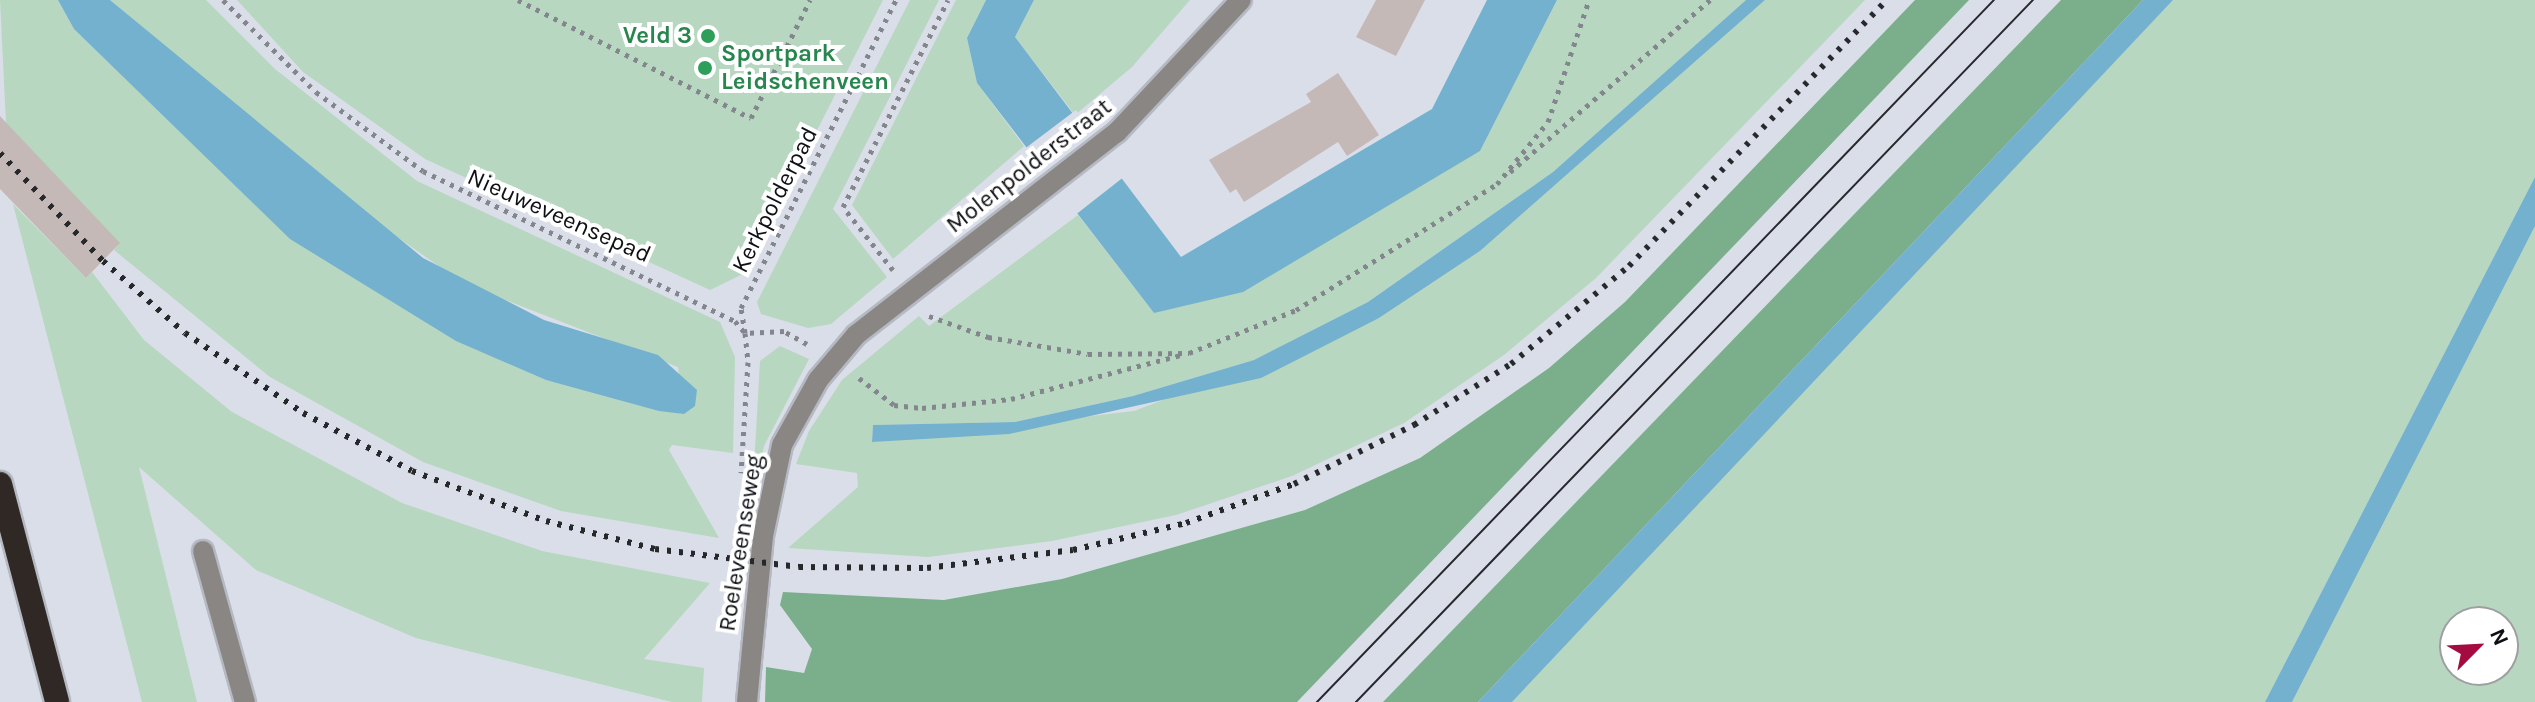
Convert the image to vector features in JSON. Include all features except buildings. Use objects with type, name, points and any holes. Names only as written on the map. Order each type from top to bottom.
[{"type":"highway","points":[[0,484],[57,702]]},
{"type":"street","name":"Molenpolderstraat","points":[[835,359],[911,293],[1117,132],[1241,0]]},
{"type":"street","name":"Roeleveenseweg","points":[[747,702],[763,536],[782,445],[835,359]]},
{"type":"street","points":[[203,551],[245,702]]},
{"type":"path","name":"Nieuweveensepad","points":[[223,0],[316,92],[423,171],[707,301],[745,333]]},
{"type":"path","points":[[518,0],[751,118],[810,0]]},
{"type":"path","name":"Kerkpolderpad","points":[[745,333],[744,300],[896,0]]},
{"type":"path","points":[[948,0],[843,207],[930,317],[988,337],[1088,354],[1189,353]]},
{"type":"path","points":[[1497,184],[1548,122],[1589,0]]},
{"type":"path","points":[[740,488],[745,333],[784,331],[835,359],[894,405],[922,408],[1086,384],[1189,353],[1296,310],[1497,184],[1710,0]]},
{"type":"green space","points":[[0,0],[58,0],[74,29],[290,238],[457,341],[546,380],[684,414],[678,367],[464,284],[365,214],[110,0],[206,0],[275,69],[417,181],[720,322],[735,357],[733,453],[672,445],[669,450],[719,538],[561,511],[423,462],[270,377],[114,250],[119,243],[6,123]]},
{"type":"green space","points":[[237,0],[883,0],[745,273],[710,290],[425,159],[303,72]]},
{"type":"green space","points":[[910,0],[939,0],[833,209],[887,277],[831,324],[808,328],[761,314],[757,302]]},
{"type":"green space","points":[[956,0],[986,0],[967,38],[977,83],[1024,146],[893,259],[852,205]]},
{"type":"green space","points":[[1034,0],[1190,0],[1132,67],[1075,115],[1015,37]]},
{"type":"green space","points":[[1557,0],[1746,0],[1553,172],[1368,302],[1254,360],[1133,396],[1015,422],[873,425],[872,442],[1134,411],[1379,318],[1480,251],[1765,0],[1865,0],[1596,278],[1504,355],[1404,423],[1292,476],[1176,515],[1052,541],[928,557],[788,548],[858,487],[857,473],[796,464],[809,431],[842,380],[919,316],[929,326],[1078,215],[1154,313],[1480,151]]},
{"type":"green space","points":[[1915,0],[1969,0],[1297,702],[765,702],[766,667],[804,673],[812,649],[780,605],[783,592],[944,600],[1062,579],[1305,510],[1420,458],[1549,368],[1625,302]]},
{"type":"green space","points":[[2061,0],[2143,0],[1478,702],[1383,702]]},
{"type":"green space","points":[[2173,0],[2535,0],[2535,177],[2265,702],[1512,702]]},
{"type":"green space","points":[[13,204],[86,278],[92,272],[144,340],[232,412],[402,503],[542,551],[710,583],[644,659],[704,668],[702,702],[672,702],[416,638],[256,570],[139,467],[197,702],[142,702]]},
{"type":"green space","points":[[2535,226],[2535,702],[2292,702]]},
{"type":"green space","points":[[780,346],[809,359],[764,446],[752,503],[760,361]]},
{"type":"water","points":[[58,0],[110,0],[423,258],[544,320],[658,355],[697,390],[695,406],[684,414],[659,411],[546,380],[456,341],[290,239],[74,29]]},
{"type":"water","points":[[986,0],[1034,0],[1015,37],[1181,257],[1432,109],[1487,0],[1557,0],[1480,151],[1243,292],[1154,313],[977,83],[967,38]]},
{"type":"water","points":[[1746,0],[1765,0],[1480,251],[1379,318],[1261,378],[1009,434],[872,442],[873,425],[1015,422],[1133,396],[1254,360],[1368,302],[1553,172]]},
{"type":"water","points":[[2143,0],[2173,0],[1512,702],[1478,702]]},
{"type":"water","points":[[2535,177],[2535,226],[2292,702],[2265,702]]},
{"type":"pier","points":[[1076,110],[1125,176],[1074,216],[1023,150]]},
{"type":"tram line","points":[[1317,702],[1994,0]]},
{"type":"tram line","points":[[1356,702],[2033,0]]},
{"type":"railway","points":[[0,153],[103,261],[185,333],[303,413],[412,471],[546,521],[655,549],[799,567],[927,568],[1073,550],[1186,523],[1294,484],[1414,425],[1511,364],[1629,266],[1887,0]]},
{"type":"place","name":"Veld 3","points":[[708,36]]},
{"type":"place","name":"Sportpark Leidschenveen","points":[[705,68]]}]
